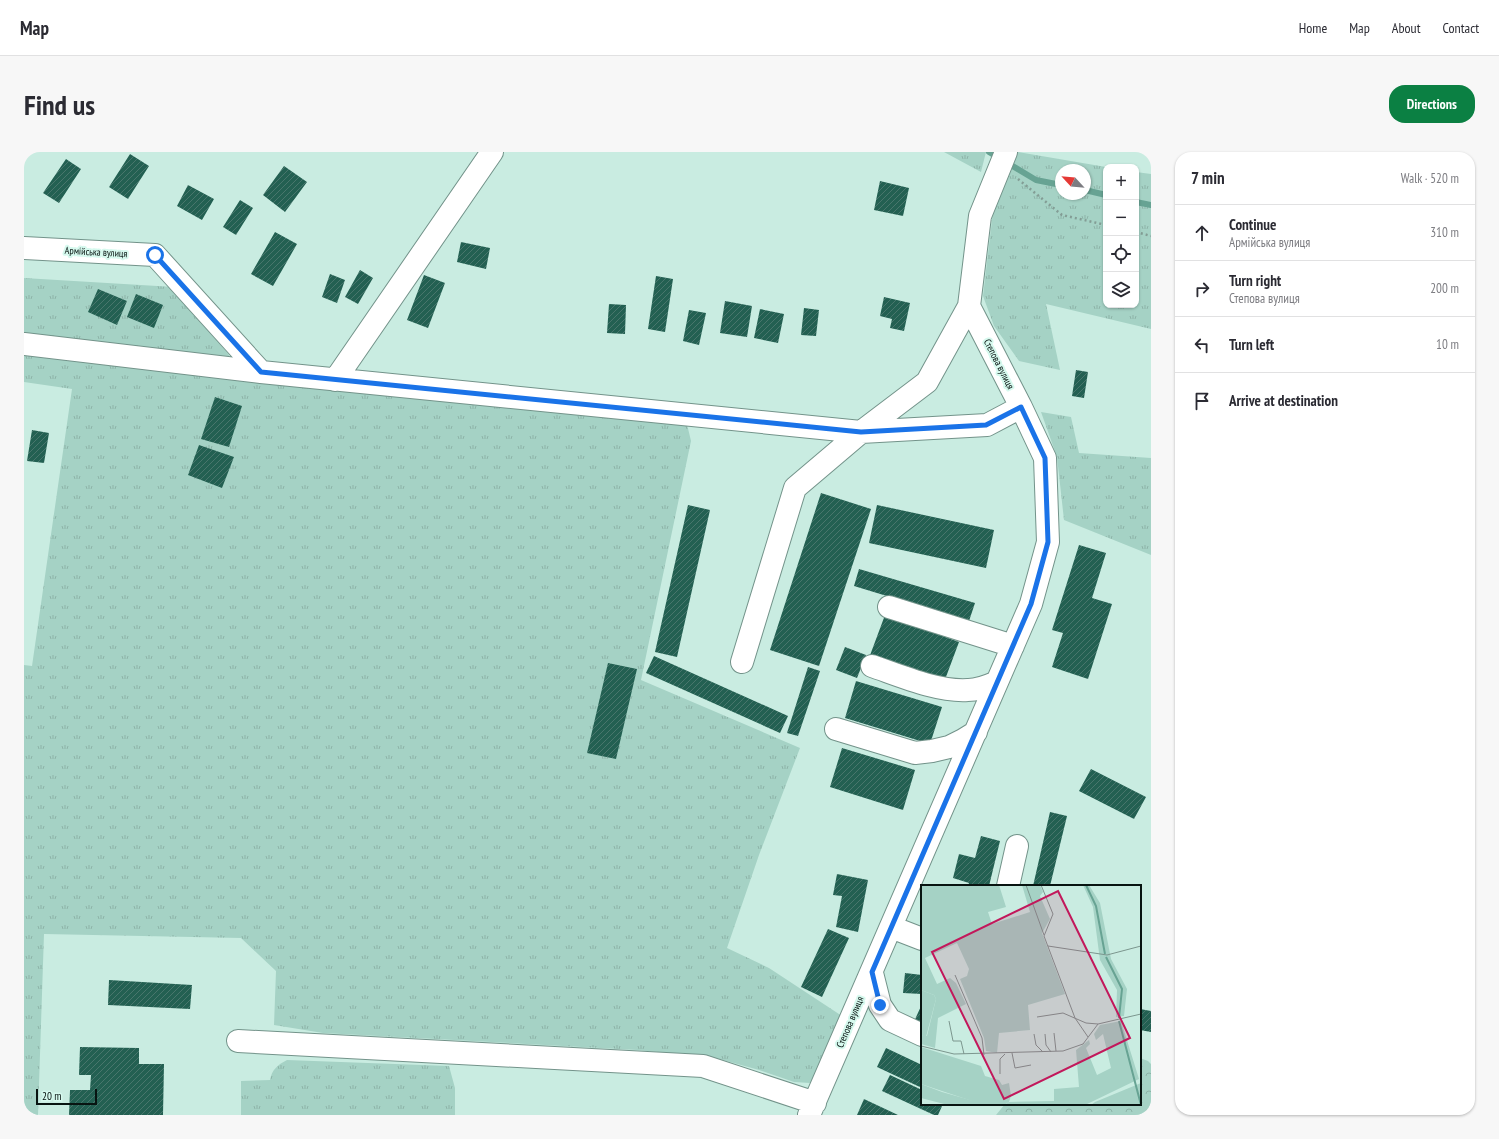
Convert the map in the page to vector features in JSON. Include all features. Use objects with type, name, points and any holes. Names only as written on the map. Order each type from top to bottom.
[{"type":"street","points":[[335,380],[492,152]]},
{"type":"street","points":[[742,662],[795,488],[861,432],[927,382],[969,306],[980,216],[1003,158]]},
{"type":"street","name":"Армійська вулиця","points":[[24,248],[155,255],[261,372]]},
{"type":"street","name":"Степова вулиця","points":[[812,1109],[1031,604],[1048,542],[1045,458],[1021,407],[969,306]]},
{"type":"street","points":[[24,344],[335,380],[861,432],[986,425],[1021,407]]},
{"type":"street","points":[[889,607],[1013,646]]},
{"type":"street","points":[[872,666],[933,686],[951,690],[970,690],[998,682]]},
{"type":"street","points":[[836,729],[915,753],[949,747],[976,732]]},
{"type":"street","points":[[1008,885],[1017,846]]},
{"type":"street","points":[[891,927],[921,939]]},
{"type":"street","points":[[872,972],[880,1005],[890,1020],[921,1035]]},
{"type":"street","points":[[238,1041],[703,1066],[812,1109]]},
{"type":"path","points":[[1003,158],[1062,215],[1103,224]]},
{"type":"path","points":[[1139,233],[1151,236]]},
{"type":"green space","points":[[944,152],[986,152],[981,172]]},
{"type":"green space","points":[[1018,152],[1088,164],[1055,164],[1055,200],[1091,200],[1091,164],[1103,166],[1103,308],[1139,308],[1139,172],[1151,174],[1151,329],[1046,304],[1060,370],[1019,361],[994,326],[983,296],[994,203]]},
{"type":"green space","points":[[24,278],[174,287],[229,355],[235,378],[686,420],[691,441],[641,680],[800,748],[759,855],[727,948],[769,968],[842,1016],[822,1073],[810,1083],[794,1082],[759,1070],[712,1057],[637,1050],[323,1033],[274,1025],[276,971],[241,938],[44,934],[38,1115],[24,1115],[24,665],[32,666],[72,389],[24,382]]},
{"type":"green space","points":[[1041,412],[1071,417],[1079,453],[1151,458],[1151,555],[1064,520],[1057,457]]},
{"type":"green space","points":[[1141,1058],[1151,1064],[1151,1115],[996,1115],[1004,1105],[1141,1105]]},
{"type":"green space","points":[[287,1060],[449,1066],[455,1088],[455,1115],[241,1115],[241,1081],[270,1080],[272,1073],[276,1068]]},
{"type":"building","points":[[130,154],[149,166],[128,199],[109,187]]},
{"type":"building","points":[[66,159],[81,169],[59,203],[43,193]]},
{"type":"building","points":[[284,166],[307,182],[285,212],[263,195]]},
{"type":"building","points":[[880,181],[909,188],[903,216],[874,210]]},
{"type":"building","points":[[188,185],[214,199],[202,220],[177,206]]},
{"type":"building","points":[[240,200],[253,208],[236,235],[223,227]]},
{"type":"building","points":[[275,232],[297,244],[273,286],[251,274]]},
{"type":"building","points":[[461,242],[490,248],[486,269],[457,262]]},
{"type":"building","points":[[360,270],[373,278],[358,304],[345,297]]},
{"type":"building","points":[[330,274],[345,280],[337,303],[322,297]]},
{"type":"building","points":[[424,275],[445,283],[428,328],[407,320]]},
{"type":"building","points":[[656,276],[673,279],[665,332],[648,329]]},
{"type":"building","points":[[98,289],[127,301],[117,325],[88,312]]},
{"type":"building","points":[[136,294],[163,305],[154,328],[127,317]]},
{"type":"building","points":[[884,297],[910,303],[904,331],[890,328],[892,319],[880,316]]},
{"type":"building","points":[[725,301],[752,306],[747,337],[720,333]]},
{"type":"building","points":[[609,304],[626,305],[625,334],[607,333]]},
{"type":"building","points":[[804,308],[819,310],[816,336],[801,335]]},
{"type":"building","points":[[760,309],[784,314],[778,343],[754,338]]},
{"type":"building","points":[[689,310],[706,313],[699,345],[683,341]]},
{"type":"building","points":[[1076,370],[1088,372],[1084,398],[1072,396]]},
{"type":"building","points":[[215,397],[242,406],[229,447],[201,439]]},
{"type":"building","points":[[32,430],[49,433],[44,463],[27,461]]},
{"type":"building","points":[[199,445],[234,457],[222,488],[188,475]]},
{"type":"building","points":[[821,493],[871,509],[819,666],[770,650]]},
{"type":"building","points":[[688,505],[710,510],[677,657],[655,652]]},
{"type":"building","points":[[877,505],[994,530],[986,568],[869,543]]},
{"type":"building","points":[[1079,545],[1106,553],[1092,598],[1112,604],[1088,679],[1052,667],[1063,633],[1052,630]]},
{"type":"building","points":[[859,569],[975,603],[969,621],[854,586]]},
{"type":"building","points":[[885,615],[959,642],[943,685],[869,658]]},
{"type":"building","points":[[845,647],[866,655],[857,678],[836,670]]},
{"type":"building","points":[[654,656],[788,716],[780,733],[646,673]]},
{"type":"building","points":[[608,663],[637,669],[616,759],[587,753]]},
{"type":"building","points":[[808,667],[820,671],[798,736],[787,733]]},
{"type":"building","points":[[856,681],[942,707],[930,744],[845,718]]},
{"type":"building","points":[[842,748],[915,770],[903,810],[830,787]]},
{"type":"building","points":[[1091,769],[1146,797],[1134,819],[1079,791]]},
{"type":"building","points":[[1050,812],[1067,816],[1050,885],[1033,885]]},
{"type":"building","points":[[981,836],[1000,841],[989,885],[968,885],[969,883],[953,878],[959,854],[975,858]]},
{"type":"building","points":[[837,874],[868,880],[858,932],[836,927],[842,896],[833,895]]},
{"type":"building","points":[[828,929],[849,938],[822,997],[801,987]]},
{"type":"building","points":[[905,973],[921,975],[921,994],[903,993]]},
{"type":"building","points":[[109,980],[192,985],[190,1009],[108,1005]]},
{"type":"building","points":[[921,1006],[921,1030],[912,1026]]},
{"type":"building","points":[[1141,1009],[1151,1011],[1151,1032],[1141,1030]]},
{"type":"building","points":[[80,1047],[139,1048],[139,1064],[164,1064],[163,1115],[69,1115],[70,1090],[90,1090],[91,1075],[79,1075]]},
{"type":"building","points":[[886,1048],[921,1065],[921,1088],[877,1067]]},
{"type":"building","points":[[890,1075],[921,1090],[921,1105],[943,1105],[938,1115],[934,1115],[882,1091]]},
{"type":"building","points":[[864,1099],[898,1115],[857,1115]]},
{"type":"waterway","points":[[989,152],[1036,180],[1055,184]]},
{"type":"waterway","points":[[1091,191],[1103,194]]},
{"type":"waterway","points":[[1139,203],[1151,205]]},
{"type":"route","points":[[155,255],[261,372],[861,432],[986,425],[1021,407],[1045,458],[1048,542],[1031,604],[872,972],[880,1005]]}]
